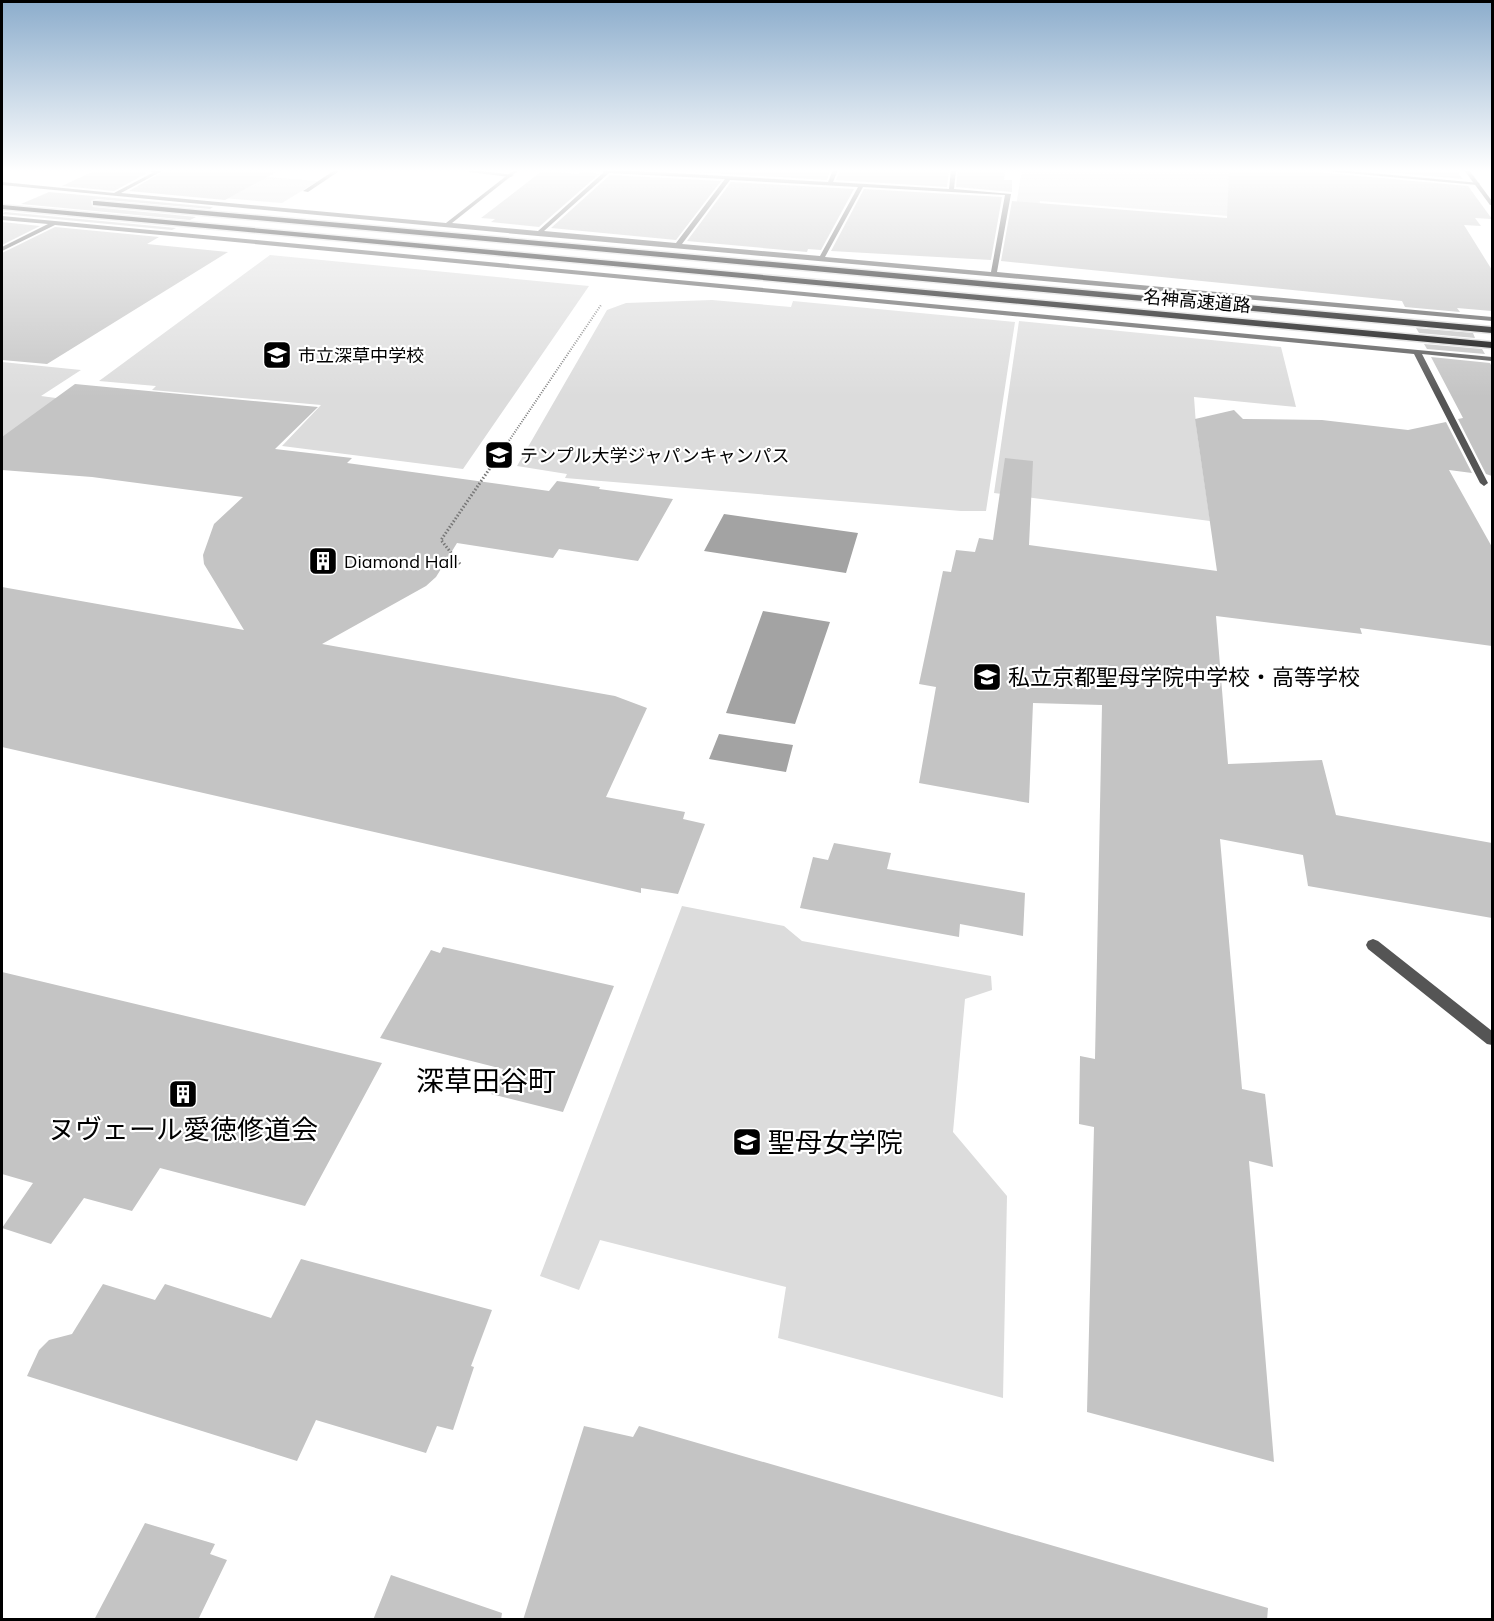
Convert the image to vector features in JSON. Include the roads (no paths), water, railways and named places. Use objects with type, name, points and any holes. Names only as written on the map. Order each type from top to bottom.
[{"type":"highway","name":"名神高速道路","points":[[419,246],[1492,345]]},
{"type":"highway","name":"名神高速道路","points":[[564,246],[1492,330]]},
{"type":"street","points":[[285,246],[1492,359]]},
{"type":"street","points":[[673,246],[1492,319]]},
{"type":"street","points":[[821,259],[828,246]]},
{"type":"street","points":[[994,274],[999,246]]},
{"type":"street","points":[[1417,352],[1484,483]]},
{"type":"street","points":[[1372,945],[1492,1039]]},
{"type":"place","name":"市立深草中学校","points":[[277,355]]},
{"type":"place","name":"テンプル大学ジャパンキャンパス","points":[[499,455]]},
{"type":"place","name":"Diamond Hall","points":[[323,561]]},
{"type":"place","name":"私立京都聖母学院中学校・高等学校","points":[[987,677]]},
{"type":"place","name":"ヌヴェール愛徳修道会","points":[[183,1094]]},
{"type":"place","name":"聖母女学院","points":[[747,1142]]},
{"type":"district","name":"深草田谷町","points":[[486,1080]]}]
